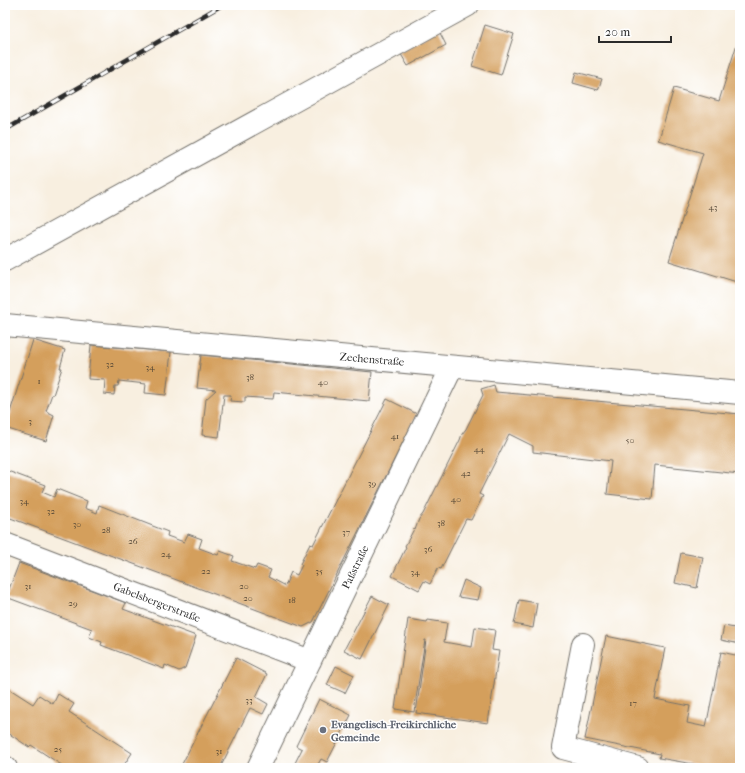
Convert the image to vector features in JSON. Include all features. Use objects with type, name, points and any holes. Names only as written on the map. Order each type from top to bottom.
[{"type":"street","points":[[5,260],[468,5]]},
{"type":"street","name":"Zechenstraße","points":[[7,331],[452,367],[740,393]]},
{"type":"street","name":"Paßstraße","points":[[258,768],[452,367]]},
{"type":"street","name":"Gabelsbergerstraße","points":[[5,544],[310,661]]},
{"type":"street","points":[[583,644],[563,748],[638,768]]},
{"type":"building","points":[[485,25],[514,34],[501,75],[472,66]]},
{"type":"building","points":[[438,29],[446,45],[408,66],[399,51]]},
{"type":"building","points":[[740,34],[740,283],[669,261],[703,153],[658,140],[674,88],[719,101]]},
{"type":"building","points":[[576,72],[602,79],[598,90],[573,83]]},
{"type":"building","points":[[33,340],[65,350],[60,368],[62,368],[46,411],[54,415],[46,441],[5,428]]},
{"type":"building","points":[[91,345],[171,352],[166,395],[145,393],[146,384],[119,381],[118,386],[115,386],[114,395],[104,394],[105,380],[88,379]]},
{"type":"building","points":[[201,355],[372,372],[369,401],[274,392],[273,399],[245,397],[245,402],[230,401],[231,395],[224,395],[219,437],[202,435],[206,399],[216,390],[197,388]]},
{"type":"building","points":[[494,385],[496,392],[740,414],[740,474],[655,465],[652,499],[607,494],[611,461],[533,452],[533,446],[509,434],[479,494],[483,496],[471,520],[466,519],[441,569],[438,568],[430,584],[424,581],[419,590],[392,576],[406,547],[405,546],[414,529],[415,530],[419,519],[423,514],[483,395],[481,389]]},
{"type":"building","points":[[387,399],[417,414],[313,622],[303,627],[5,516],[5,470],[45,485],[42,492],[54,497],[57,489],[87,501],[85,508],[97,513],[99,505],[168,532],[167,536],[184,542],[188,534],[202,539],[199,548],[218,555],[220,551],[234,556],[232,561],[255,569],[257,565],[271,570],[268,577],[285,586],[291,572],[297,575],[302,565],[300,564],[310,544],[313,545]]},
{"type":"building","points":[[681,553],[703,557],[697,588],[675,583]]},
{"type":"building","points":[[19,563],[126,603],[123,609],[196,636],[185,668],[179,671],[165,665],[164,669],[101,645],[102,642],[89,637],[92,629],[6,597]]},
{"type":"building","points":[[464,580],[481,588],[478,600],[458,597]]},
{"type":"building","points":[[372,596],[389,605],[362,659],[344,650]]},
{"type":"building","points":[[519,600],[537,603],[533,628],[514,624]]},
{"type":"building","points":[[408,619],[447,623],[444,642],[472,647],[475,627],[495,630],[492,650],[499,651],[488,723],[416,713],[426,640],[414,712],[395,709]]},
{"type":"building","points":[[724,626],[740,629],[740,644],[721,640]]},
{"type":"building","points":[[606,636],[665,648],[655,699],[690,706],[687,723],[706,727],[721,652],[740,656],[740,768],[698,768],[699,765],[659,758],[660,754],[585,739]]},
{"type":"building","points":[[236,658],[267,674],[256,697],[268,704],[263,714],[250,708],[220,768],[180,768]]},
{"type":"building","points":[[336,666],[354,675],[345,693],[327,685]]},
{"type":"building","points":[[5,686],[33,704],[39,695],[53,704],[58,694],[74,704],[69,712],[132,753],[122,768],[66,768],[31,745],[29,747],[5,731]]},
{"type":"building","name":"Evangelisch-Freikirchliche Gemeinde","points":[[319,699],[351,715],[327,762],[321,759],[316,768],[300,768],[294,765],[302,749],[296,746]]},
{"type":"railway","points":[[5,130],[222,5]]},
{"type":"place","name":"Evangelisch-Freikirchliche Gemeinde","points":[[323,730]]}]
